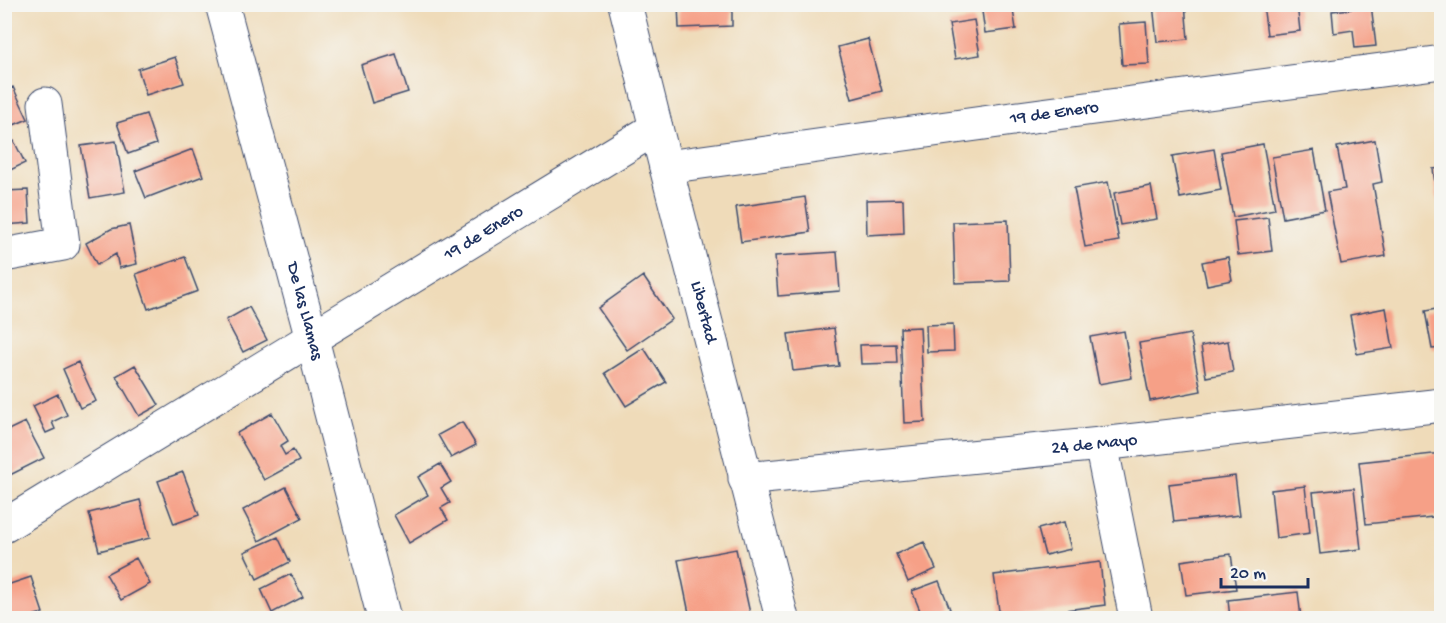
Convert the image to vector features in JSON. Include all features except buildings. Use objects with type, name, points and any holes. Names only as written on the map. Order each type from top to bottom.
[{"type":"street","name":"De las Llamas","points":[[222,4],[384,618]]},
{"type":"street","name":"Libertad","points":[[626,4],[782,618]]},
{"type":"street","name":"19 de Enero","points":[[666,167],[1442,62]]},
{"type":"street","points":[[4,255],[63,244],[45,104]]},
{"type":"street","name":"19 de Enero","points":[[4,526],[656,128]]},
{"type":"street","name":"24 de Mayo","points":[[745,479],[1101,444],[1442,405]]},
{"type":"street","points":[[1101,444],[1136,618]]}]
